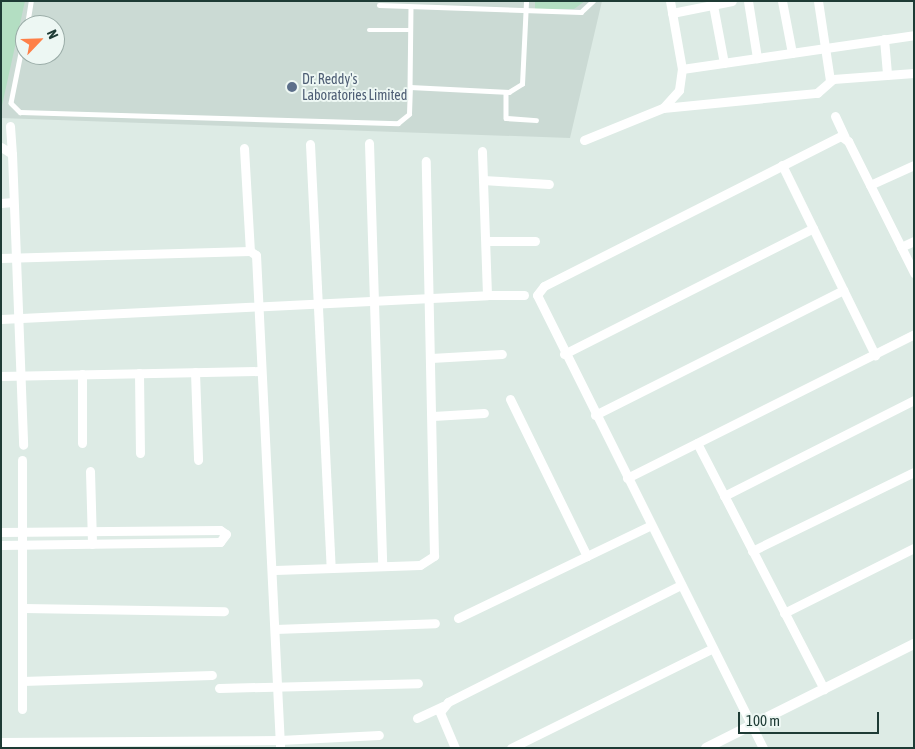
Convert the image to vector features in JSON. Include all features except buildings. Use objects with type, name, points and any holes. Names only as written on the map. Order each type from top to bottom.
[{"type":"street","points":[[663,108],[678,90],[682,69],[670,1]]},
{"type":"street","points":[[672,13],[732,1]]},
{"type":"street","points":[[748,1],[757,58]]},
{"type":"street","points":[[782,1],[792,53]]},
{"type":"street","points":[[818,1],[827,48],[830,80]]},
{"type":"street","points":[[713,5],[724,63]]},
{"type":"street","points":[[682,69],[914,35]]},
{"type":"street","points":[[884,39],[887,75]]},
{"type":"street","points":[[584,140],[663,108],[817,93],[830,80],[914,73]]},
{"type":"street","points":[[835,116],[914,273]]},
{"type":"street","points":[[10,126],[22,445]]},
{"type":"street","points":[[763,748],[538,303],[539,290],[837,137],[845,137]]},
{"type":"street","points":[[369,143],[382,566]]},
{"type":"street","points":[[310,144],[331,567]]},
{"type":"street","points":[[1,147],[12,154]]},
{"type":"street","points":[[244,148],[250,251]]},
{"type":"street","points":[[482,151],[487,295]]},
{"type":"street","points":[[275,570],[420,565],[429,562],[437,549],[426,161]]},
{"type":"street","points":[[782,165],[875,355]]},
{"type":"street","points":[[870,185],[914,165]]},
{"type":"street","points":[[484,180],[549,184]]},
{"type":"street","points":[[1,202],[14,202]]},
{"type":"street","points":[[564,354],[813,228]]},
{"type":"street","points":[[486,241],[535,241]]},
{"type":"street","points":[[901,247],[914,241]]},
{"type":"street","points":[[1,258],[250,251],[256,255],[259,306],[259,371],[275,570],[275,629],[280,744]]},
{"type":"street","points":[[595,415],[843,290]]},
{"type":"street","points":[[1,319],[487,295],[524,295]]},
{"type":"street","points":[[627,478],[914,334]]},
{"type":"street","points":[[431,358],[502,354]]},
{"type":"street","points":[[1,376],[259,371]]},
{"type":"street","points":[[195,372],[198,460]]},
{"type":"street","points":[[139,373],[140,452]]},
{"type":"street","points":[[82,374],[82,443]]},
{"type":"street","points":[[510,399],[587,556]]},
{"type":"street","points":[[724,496],[914,400]]},
{"type":"street","points":[[432,416],[484,413]]},
{"type":"street","points":[[697,443],[824,689]]},
{"type":"street","points":[[22,460],[21,545],[24,608],[22,709]]},
{"type":"street","points":[[90,471],[90,528],[92,544]]},
{"type":"street","points":[[752,551],[914,472]]},
{"type":"street","points":[[458,618],[650,525]]},
{"type":"street","points":[[1,532],[90,528],[220,530],[226,534],[220,542],[1,545]]},
{"type":"street","points":[[784,613],[914,548]]},
{"type":"street","points":[[417,718],[681,585]]},
{"type":"street","points":[[24,608],[224,610]]},
{"type":"street","points":[[275,629],[434,623]]},
{"type":"street","points":[[706,748],[914,644]]},
{"type":"street","points":[[511,748],[712,648]]},
{"type":"street","points":[[22,681],[212,675]]},
{"type":"street","points":[[219,688],[418,683]]},
{"type":"street","points":[[443,706],[442,721],[455,748]]},
{"type":"street","points":[[1,742],[31,745],[280,744],[379,735]]},
{"type":"lane","points":[[29,15],[31,1]]},
{"type":"lane","points":[[410,88],[506,92],[522,84],[524,11],[526,1]]},
{"type":"lane","points":[[379,5],[581,12],[593,1]]},
{"type":"lane","points":[[19,65],[11,103],[20,112],[398,123],[409,114],[411,6]]},
{"type":"lane","points":[[369,30],[411,30]]},
{"type":"lane","points":[[506,92],[506,118],[536,120]]},
{"type":"shaded area","name":"Dr. Reddy's Laboratories Limited","points":[[1,1],[602,1],[570,138],[1,118]]},
{"type":"green space","points":[[1,1],[25,1],[22,15],[15,15],[15,46],[1,110]]},
{"type":"green space","points":[[535,1],[585,1],[574,9],[535,9]]},
{"type":"place","name":"Dr. Reddy's Laboratories Limited","points":[[292,87]]}]
